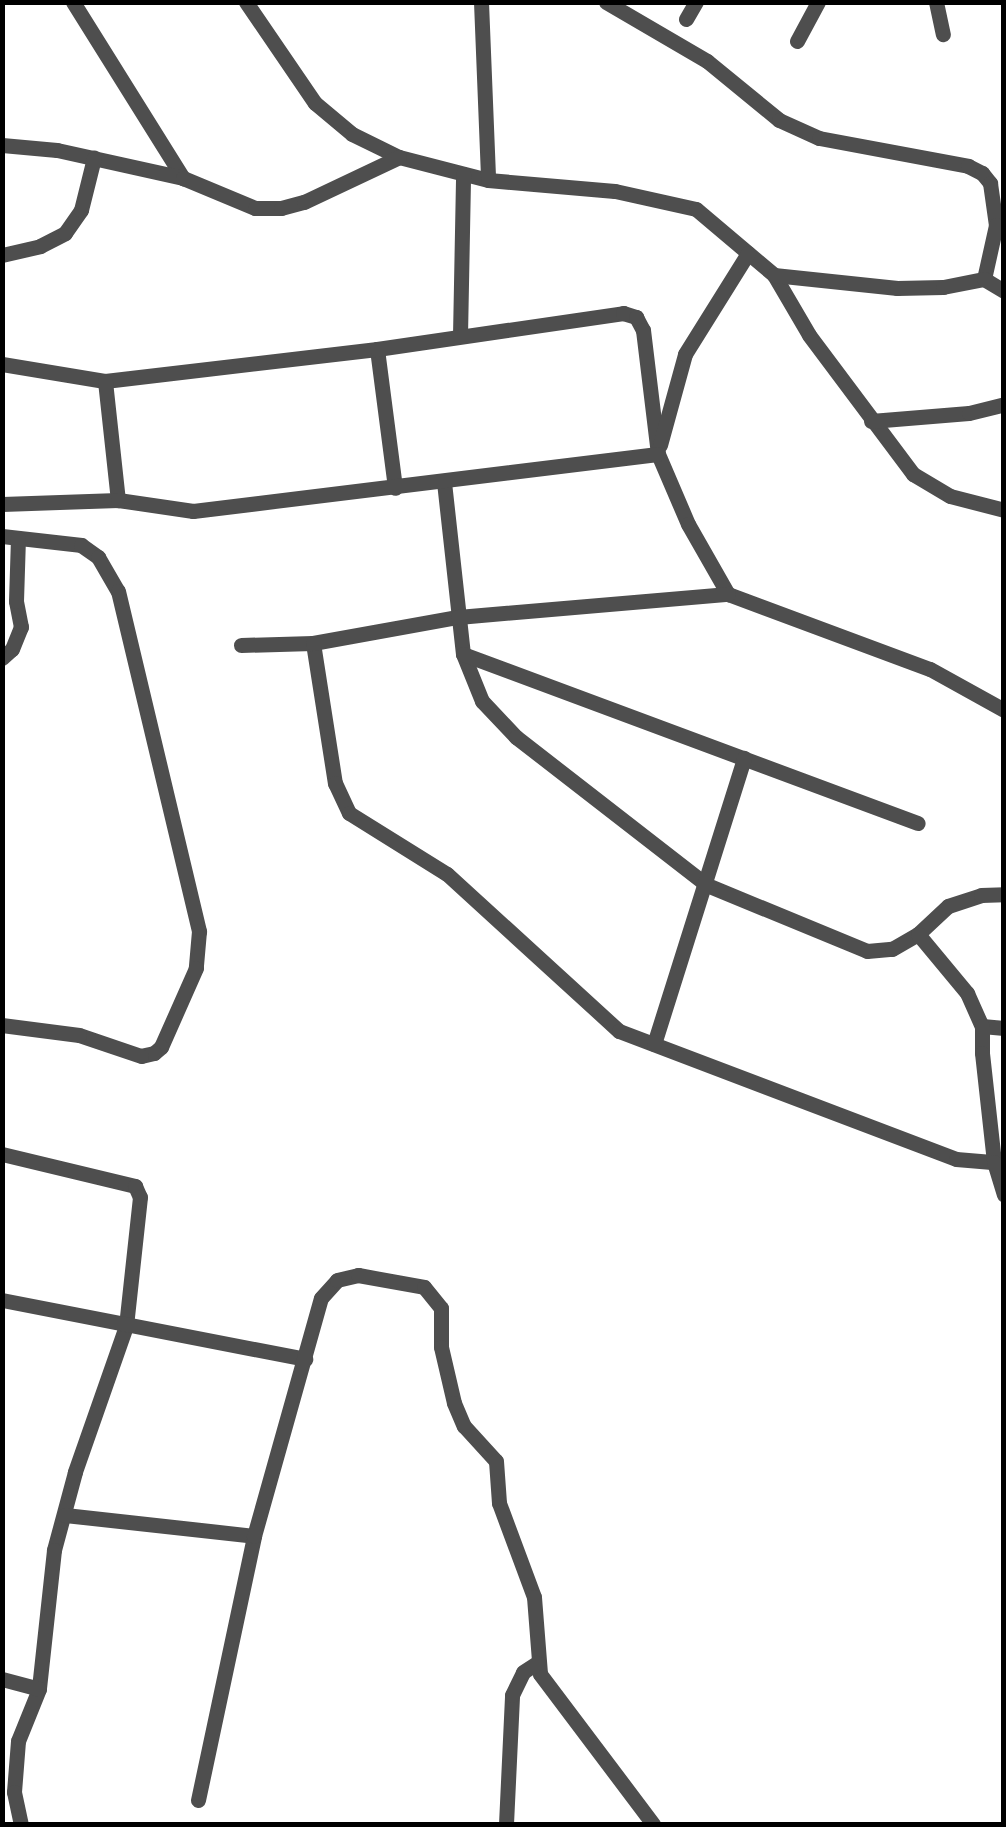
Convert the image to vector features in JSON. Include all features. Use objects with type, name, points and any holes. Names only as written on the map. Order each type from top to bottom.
[{"type":"street","points":[[74,2],[182,178]]},
{"type":"street","points":[[246,2],[315,103],[352,134],[399,156],[488,180],[616,192],[696,209],[774,275],[809,336],[913,474],[950,496],[992,510],[1004,510]]},
{"type":"street","points":[[482,2],[488,180]]},
{"type":"street","points":[[606,2],[707,61],[779,120],[819,138],[968,166],[982,173],[990,184],[996,225],[984,279]]},
{"type":"street","points":[[686,20],[696,2]]},
{"type":"street","points":[[797,41],[818,2]]},
{"type":"street","points":[[936,2],[943,34]]},
{"type":"street","points":[[4,141],[182,178],[236,203],[282,208],[399,156]]},
{"type":"street","points":[[2,255],[40,246],[65,234],[80,210],[94,158]]},
{"type":"street","points":[[460,336],[463,174]]},
{"type":"street","points":[[658,454],[684,354],[748,253]]},
{"type":"street","points":[[774,275],[897,288],[943,287],[984,279],[1004,292]]},
{"type":"street","points":[[2,364],[105,381],[377,349],[623,312],[636,317],[643,330],[658,454],[688,524],[728,594]]},
{"type":"street","points":[[377,349],[395,488]]},
{"type":"street","points":[[105,381],[118,500]]},
{"type":"street","points":[[871,421],[968,413],[1004,404]]},
{"type":"street","points":[[2,504],[118,500],[193,511],[658,454]]},
{"type":"street","points":[[444,482],[464,654],[482,701],[516,737],[707,885],[867,950],[892,948],[918,934],[948,906],[982,895],[1004,894]]},
{"type":"street","points":[[2,658],[12,649],[20,627],[10,537],[81,545],[98,557],[118,591],[199,931],[196,968],[162,1047],[154,1053],[141,1056],[80,1035],[2,1024]]},
{"type":"street","points":[[240,645],[313,644],[458,617],[728,594],[930,669],[1004,710]]},
{"type":"street","points":[[313,644],[335,784],[350,812],[447,874],[619,1031],[956,1160],[999,1163]]},
{"type":"street","points":[[464,654],[918,823]]},
{"type":"street","points":[[654,1044],[744,758]]},
{"type":"street","points":[[918,934],[968,993],[982,1026],[1004,1194]]},
{"type":"street","points":[[982,1026],[1004,1028]]},
{"type":"street","points":[[2,1154],[135,1186],[140,1196],[126,1326],[75,1472],[45,1607],[39,1688],[18,1741],[14,1792],[21,1824]]},
{"type":"street","points":[[198,1800],[254,1536],[320,1298],[337,1280],[358,1275],[413,1284],[432,1294],[441,1308],[441,1347],[454,1403],[464,1426],[496,1461],[499,1503],[534,1597],[540,1674],[654,1824]]},
{"type":"street","points":[[2,1300],[305,1359]]},
{"type":"street","points":[[65,1515],[254,1536]]},
{"type":"street","points":[[506,1824],[512,1695],[523,1672],[537,1663]]},
{"type":"street","points":[[2,1679],[39,1688]]}]
